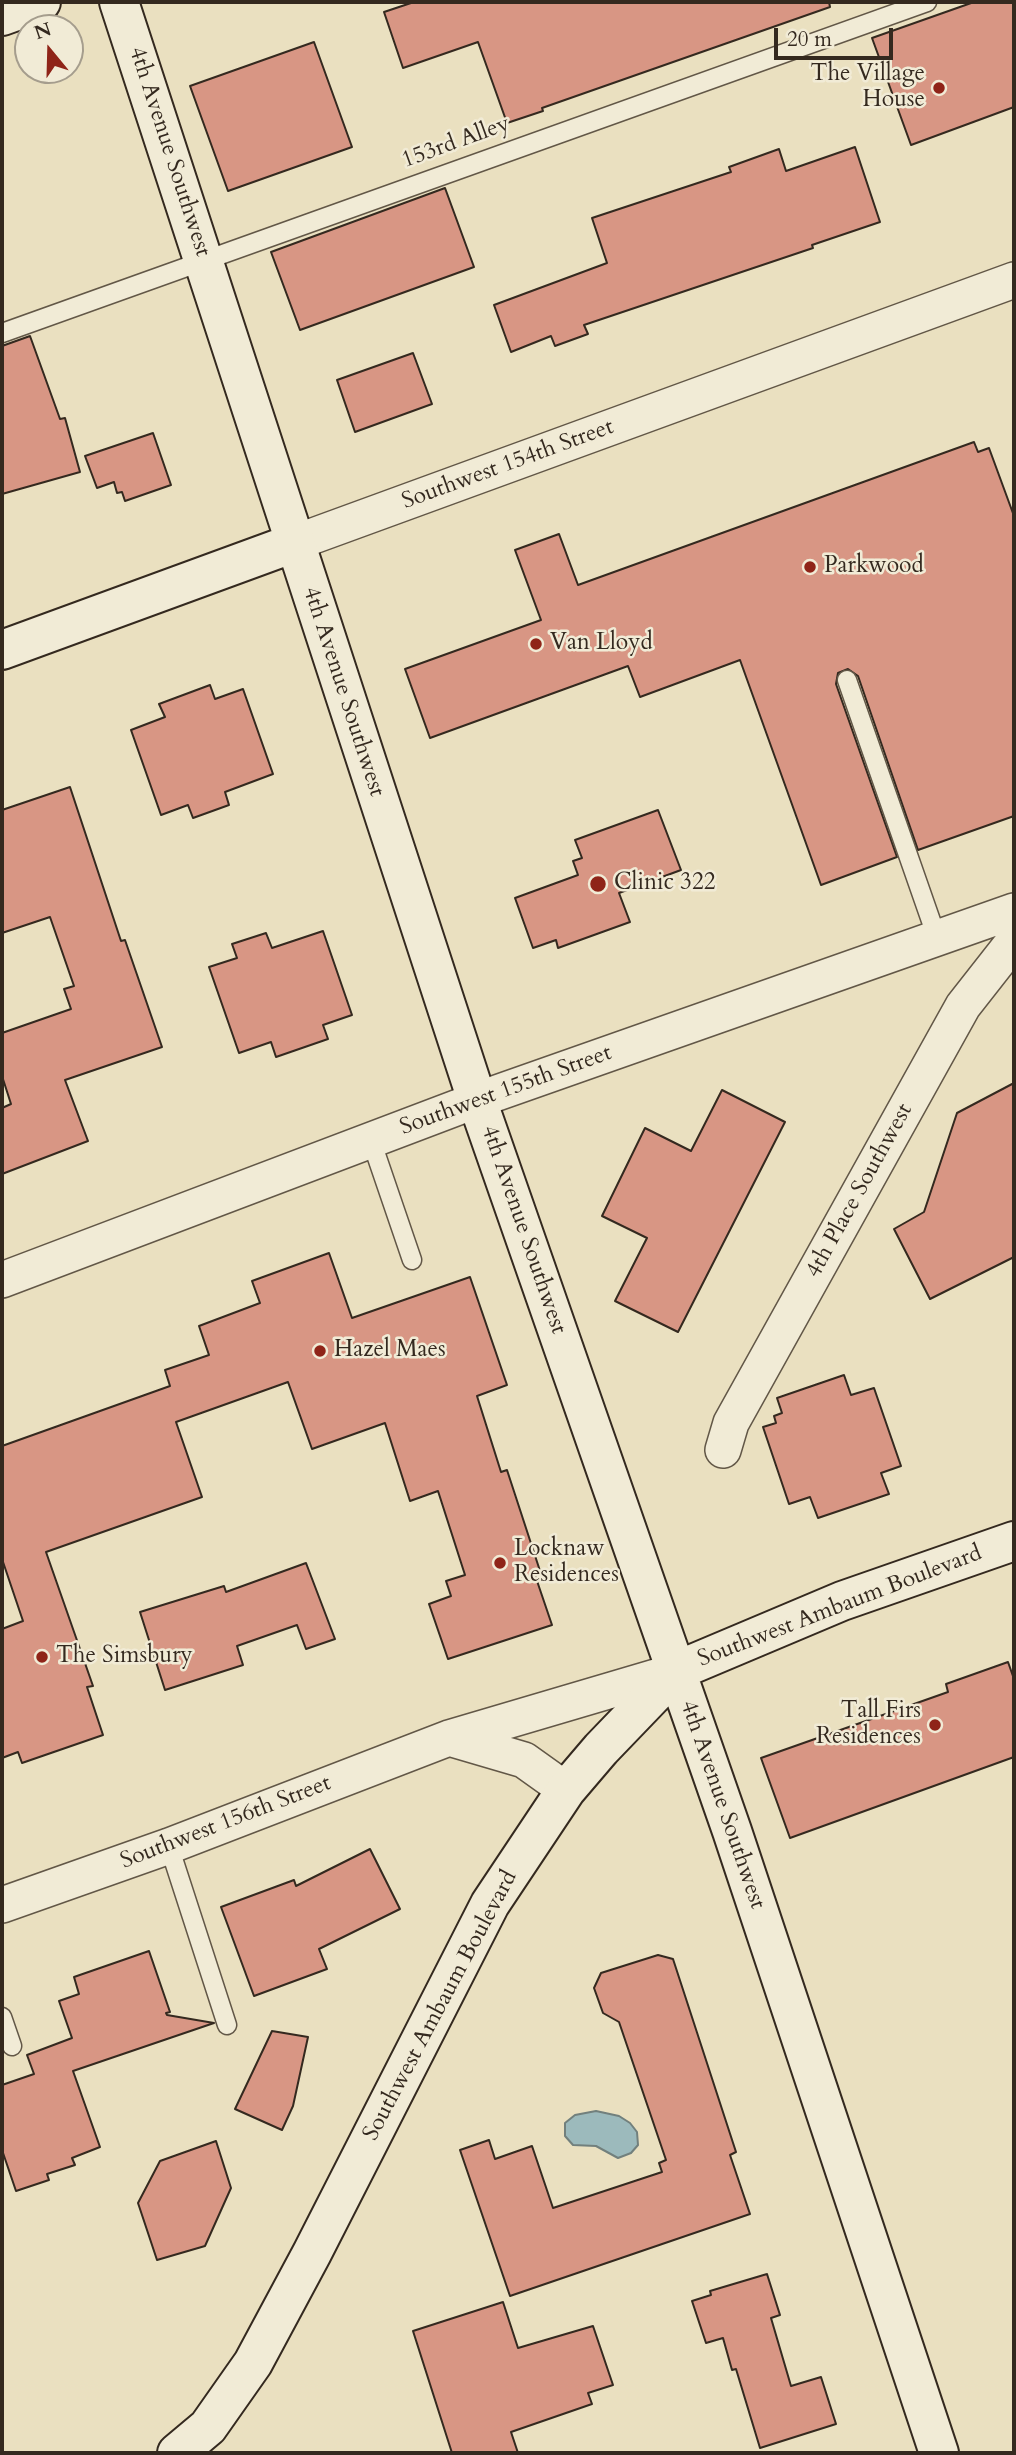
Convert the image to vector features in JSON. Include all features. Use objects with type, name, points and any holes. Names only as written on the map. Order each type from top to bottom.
[{"type":"street","points":[[2,16],[41,2]]},
{"type":"street","name":"4th Avenue Southwest","points":[[119,2],[477,1100],[676,1671],[939,2453]]},
{"type":"street","name":"Southwest 154th Street","points":[[2,650],[1014,280]]},
{"type":"street","name":"Southwest 155th Street","points":[[2,1280],[477,1100],[1014,911]]},
{"type":"street","name":"4th Place Southwest","points":[[723,1450],[731,1423],[963,1006],[1014,941]]},
{"type":"street","name":"Southwest Ambaum Boulevard","points":[[177,2453],[208,2427],[253,2363],[490,1904],[566,1790],[601,1749],[676,1671],[842,1601],[1014,1541]]},
{"type":"street","name":"Southwest 156th Street","points":[[2,1905],[169,1846],[449,1738],[676,1671]]},
{"type":"street","points":[[449,1738],[524,1760],[566,1790]]},
{"type":"lane","name":"153rd Alley","points":[[2,332],[927,2]]},
{"type":"lane","points":[[847,680],[937,938]]},
{"type":"lane","points":[[371,1140],[412,1260]]},
{"type":"lane","points":[[169,1846],[227,2025]]},
{"type":"lane","points":[[2,2018],[12,2046]]},
{"type":"water","points":[[596,2111],[619,2116],[630,2123],[637,2132],[638,2145],[631,2153],[618,2158],[596,2146],[573,2145],[565,2136],[565,2123],[575,2115]]},
{"type":"building","points":[[414,2],[829,2],[830,7],[542,108],[543,111],[507,123],[478,42],[403,68],[384,12]]},
{"type":"building","name":"The Village House","points":[[974,2],[1014,2],[1014,107],[911,145],[872,38]]},
{"type":"building","points":[[314,42],[352,147],[228,191],[190,86]]},
{"type":"building","points":[[855,147],[880,222],[812,245],[813,248],[584,325],[588,334],[555,346],[551,336],[511,352],[494,305],[607,263],[592,218],[731,172],[729,167],[779,149],[786,171]]},
{"type":"building","points":[[445,188],[474,267],[300,330],[271,252]]},
{"type":"building","points":[[30,336],[60,419],[65,418],[80,472],[2,494],[2,346]]},
{"type":"building","points":[[413,353],[432,404],[355,432],[337,380]]},
{"type":"building","points":[[153,433],[171,485],[125,501],[122,492],[117,493],[114,482],[97,488],[85,456]]},
{"type":"building","points":[[974,442],[978,452],[989,448],[1014,516],[1014,816],[918,850],[858,676],[848,669],[838,673],[836,684],[897,857],[821,885],[740,660],[640,697],[628,666],[430,738],[405,669],[541,620],[515,550],[559,534],[578,585]]},
{"type":"building","points":[[210,685],[215,699],[243,689],[273,774],[225,792],[229,805],[193,818],[188,805],[161,815],[131,730],[165,717],[159,704]]},
{"type":"building","points":[[70,787],[121,941],[125,940],[162,1047],[65,1080],[88,1141],[2,1174],[2,1108],[11,1104],[2,1076],[2,1033],[71,1009],[64,989],[74,986],[50,917],[2,933],[2,810]]},
{"type":"building","name":"Clinic 322","points":[[658,810],[681,870],[619,893],[630,922],[558,948],[556,940],[533,948],[515,898],[578,875],[573,861],[582,858],[575,840]]},
{"type":"building","points":[[323,931],[352,1015],[323,1025],[328,1039],[276,1057],[271,1042],[239,1053],[209,967],[237,958],[232,944],[266,933],[272,948]]},
{"type":"building","points":[[1014,1083],[1014,1257],[930,1299],[894,1229],[924,1212],[957,1113]]},
{"type":"building","points":[[722,1090],[785,1122],[678,1332],[615,1301],[647,1238],[602,1216],[645,1128],[691,1151]]},
{"type":"building","points":[[329,1253],[352,1318],[470,1277],[507,1385],[477,1396],[501,1472],[507,1470],[541,1574],[535,1575],[552,1625],[448,1659],[429,1604],[451,1596],[446,1581],[465,1575],[438,1491],[410,1501],[385,1423],[312,1449],[288,1382],[176,1422],[202,1497],[46,1552],[93,1686],[87,1687],[103,1735],[22,1763],[18,1752],[2,1758],[2,1629],[23,1621],[2,1559],[2,1446],[170,1386],[165,1370],[209,1355],[199,1326],[260,1303],[252,1281]]},
{"type":"building","points":[[844,1375],[851,1395],[874,1388],[901,1466],[881,1473],[889,1494],[818,1518],[810,1497],[789,1504],[763,1427],[776,1423],[774,1416],[782,1413],[777,1398]]},
{"type":"building","points":[[306,1563],[335,1639],[306,1649],[297,1625],[237,1646],[243,1665],[165,1690],[140,1612],[224,1586],[226,1592]]},
{"type":"building","name":"Tall Firs Residences","points":[[1008,1662],[1014,1679],[1014,1757],[790,1838],[761,1758],[948,1692],[946,1684]]},
{"type":"building","points":[[370,1849],[400,1909],[319,1949],[327,1969],[254,1996],[221,1907],[294,1880],[296,1886]]},
{"type":"building","points":[[149,1951],[170,2012],[166,2013],[167,2015],[214,2023],[73,2071],[100,2147],[72,2158],[75,2165],[47,2174],[49,2180],[16,2191],[2,2150],[2,2085],[34,2074],[27,2055],[72,2038],[59,2001],[79,1994],[74,1977]]},
{"type":"building","points":[[658,1955],[673,1959],[736,2152],[730,2155],[750,2214],[510,2296],[460,2150],[489,2140],[495,2159],[532,2146],[553,2208],[662,2172],[659,2163],[666,2160],[619,2022],[603,2013],[594,1988],[601,1973]]},
{"type":"building","points":[[272,2031],[308,2037],[293,2106],[282,2130],[235,2109]]},
{"type":"building","points":[[216,2141],[231,2188],[205,2246],[157,2260],[138,2203],[160,2161]]},
{"type":"building","points":[[767,2274],[780,2315],[771,2318],[791,2386],[821,2377],[836,2424],[760,2448],[736,2369],[732,2370],[723,2338],[706,2343],[692,2301],[711,2295],[710,2291]]},
{"type":"building","points":[[503,2302],[518,2348],[593,2326],[613,2385],[588,2393],[592,2404],[511,2432],[518,2453],[452,2453],[413,2331]]},
{"type":"place","name":"The Village House","points":[[939,88]]},
{"type":"place","name":"Parkwood","points":[[810,567]]},
{"type":"place","name":"Van Lloyd","points":[[536,644]]},
{"type":"place","name":"Clinic 322","points":[[598,884]]},
{"type":"place","name":"Hazel Maes","points":[[320,1351]]},
{"type":"place","name":"Locknaw Residences","points":[[500,1563]]},
{"type":"place","name":"The Simsbury","points":[[42,1657]]},
{"type":"place","name":"Tall Firs Residences","points":[[935,1725]]}]
